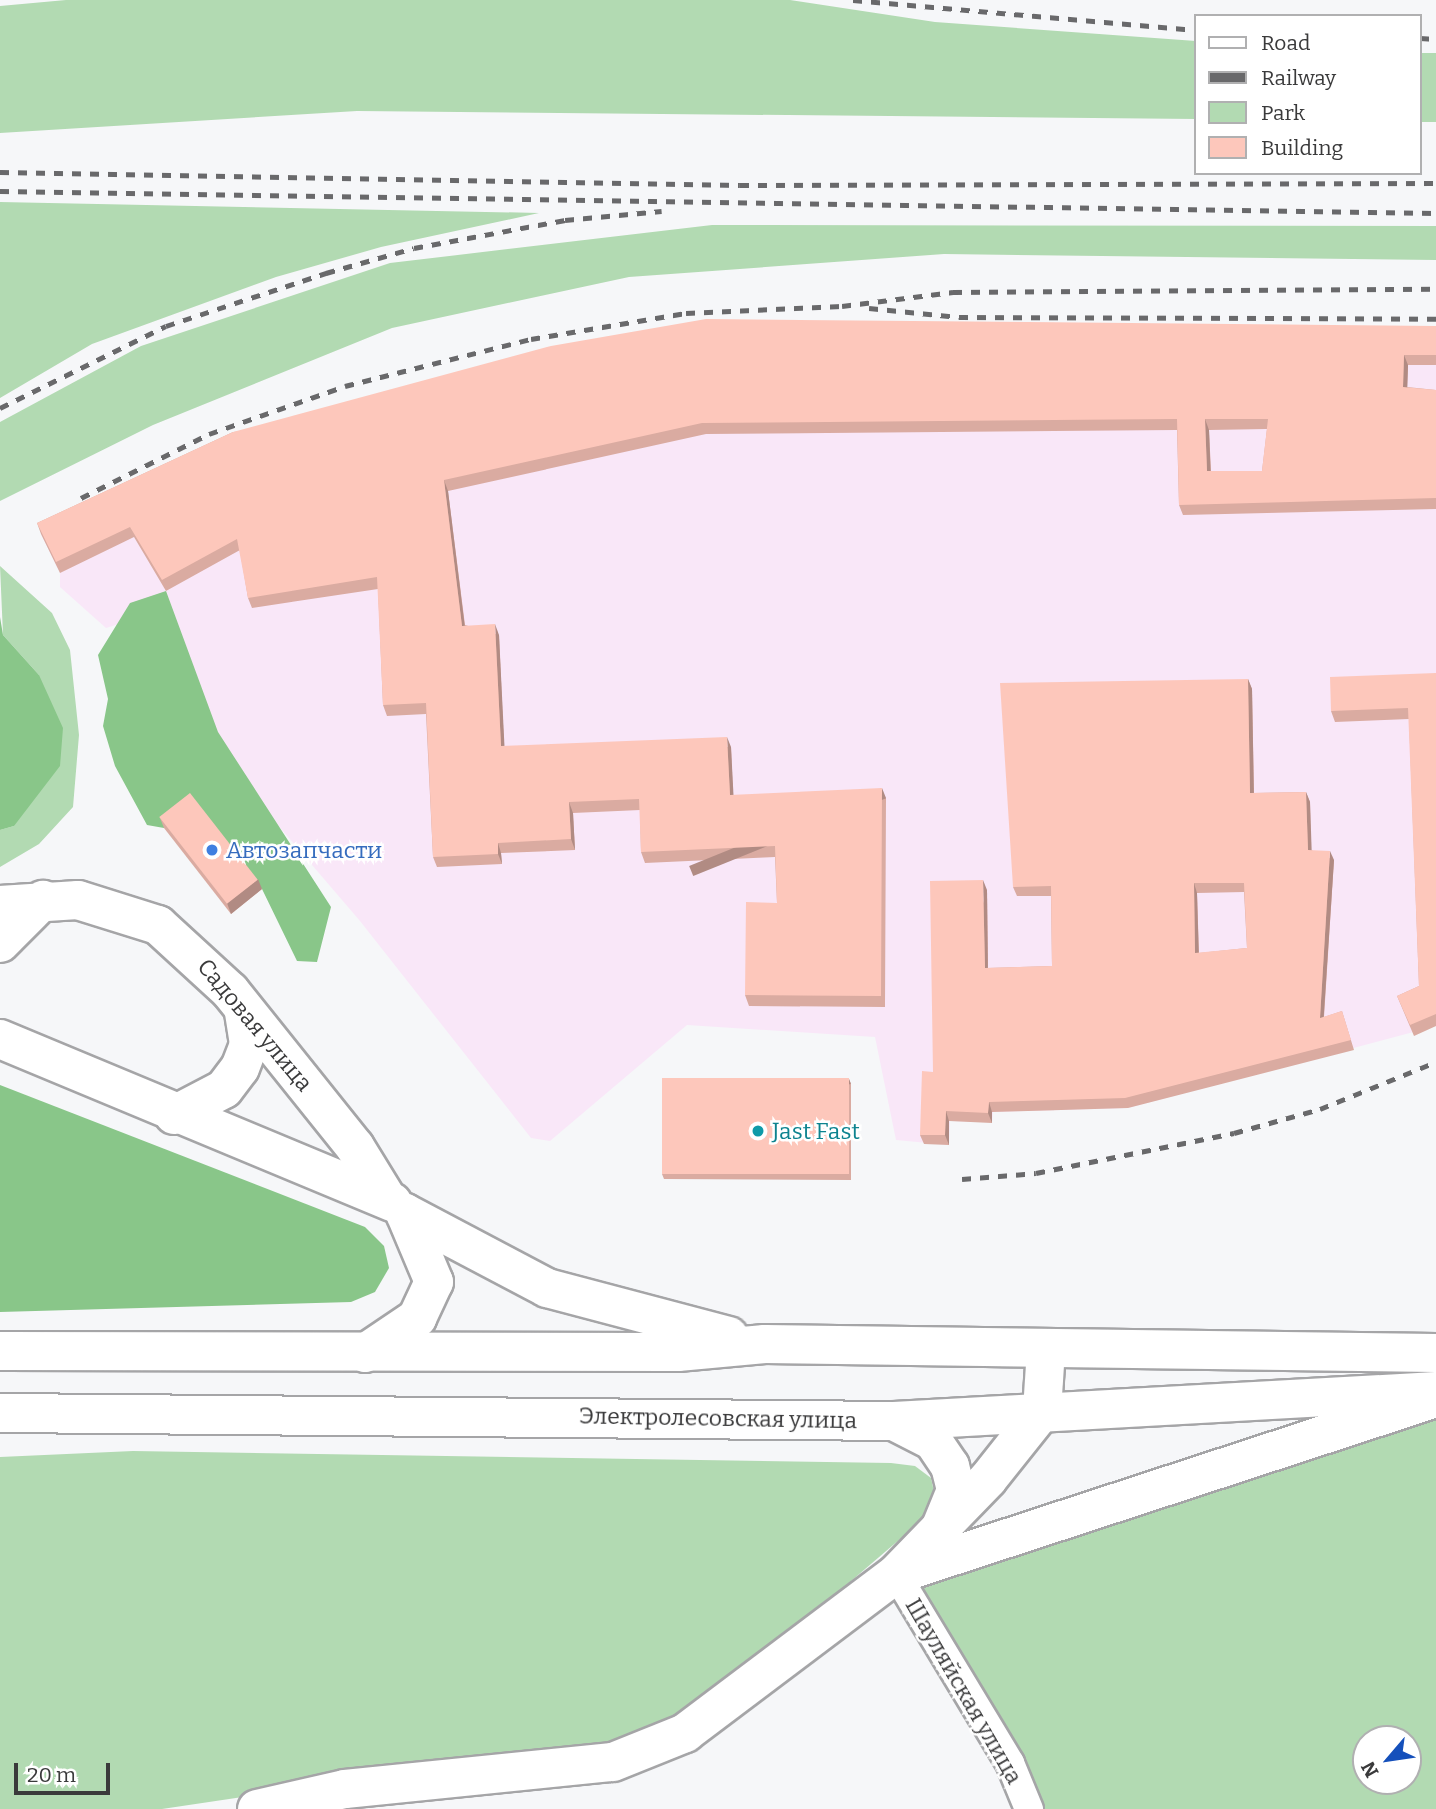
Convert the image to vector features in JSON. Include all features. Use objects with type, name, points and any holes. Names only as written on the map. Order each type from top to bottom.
[{"type":"main road","name":"Садовая улица","points":[[0,905],[43,900],[105,905],[158,925],[243,1009],[355,1147],[396,1206],[434,1282],[417,1318],[365,1353]]},
{"type":"main road","points":[[0,943],[43,900]]},
{"type":"main road","points":[[174,1115],[224,1089],[240,1068],[249,1044],[243,1009]]},
{"type":"main road","points":[[2,1036],[174,1115],[396,1206],[547,1288],[624,1313],[765,1344]]},
{"type":"main road","points":[[0,1351],[678,1352],[765,1344],[1436,1353]]},
{"type":"main road","points":[[257,1809],[345,1789],[613,1762],[648,1749],[725,1706],[896,1574],[940,1529],[1042,1411],[1046,1349]]},
{"type":"main road","name":"Электролесовская улица","points":[[0,1413],[894,1421],[1436,1391]]},
{"type":"main road","points":[[896,1574],[1436,1398]]},
{"type":"main road","points":[[894,1421],[933,1441],[950,1466],[956,1490],[940,1529]]},
{"type":"street","name":"Шауляйская улица","points":[[896,1574],[1010,1763],[1029,1809]]},
{"type":"shaded area","points":[[1436,336],[1436,1026],[1128,1108],[993,1112],[992,1122],[950,1121],[949,1145],[896,1140],[875,1037],[687,1025],[550,1141],[531,1138],[360,921],[146,671],[167,609],[106,628],[60,587],[60,573],[41,534],[199,458]]},
{"type":"green space","points":[[66,0],[790,0],[935,22],[1194,41],[1194,119],[357,111],[0,133],[0,6]]},
{"type":"green space","points":[[1422,53],[1436,53],[1436,122],[1422,122]]},
{"type":"green space","points":[[0,202],[539,213],[381,247],[276,277],[92,344],[0,398]]},
{"type":"green space","points":[[712,225],[1436,226],[1436,260],[944,254],[629,277],[392,328],[153,425],[0,501],[0,422],[141,346],[390,263]]},
{"type":"green space","points":[[0,566],[52,613],[70,650],[79,735],[73,807],[39,844],[0,867],[0,830],[14,826],[39,675],[3,635]]},
{"type":"green space","points":[[166,591],[218,732],[331,907],[317,962],[297,961],[262,889],[194,804],[164,828],[147,825],[115,766],[103,726],[108,699],[98,655],[130,603]]},
{"type":"green space","points":[[0,617],[3,635],[39,675],[63,728],[60,766],[14,826],[0,830]]},
{"type":"green space","points":[[0,1085],[365,1227],[384,1246],[389,1268],[375,1292],[351,1302],[0,1312]]},
{"type":"green space","points":[[1436,1412],[1436,1809],[1039,1809],[918,1580]]},
{"type":"green space","points":[[133,1451],[891,1463],[915,1466],[931,1478],[935,1496],[927,1516],[711,1701],[628,1739],[162,1809],[0,1809],[0,1457]]},
{"type":"building","points":[[706,319],[1436,326],[1436,355],[1404,355],[1403,387],[1436,390],[1436,498],[1179,505],[1177,419],[702,423],[444,480],[462,626],[495,624],[501,746],[727,737],[730,795],[882,788],[881,996],[745,995],[746,902],[777,903],[775,846],[641,852],[639,799],[569,802],[571,839],[498,843],[498,854],[433,857],[426,703],[383,705],[377,577],[248,598],[237,539],[162,580],[130,527],[56,562],[37,523],[233,432],[551,346]],"holes":[[[1205,419],[1268,419],[1262,471],[1207,471]]]},
{"type":"building","points":[[1436,673],[1436,1014],[1410,1025],[1397,996],[1419,986],[1408,708],[1331,711],[1330,677]]},
{"type":"building","points":[[1248,679],[1250,793],[1306,792],[1308,850],[1330,851],[1320,1018],[1342,1011],[1351,1040],[1125,1098],[989,1102],[988,1113],[946,1111],[945,1135],[920,1135],[922,1071],[933,1072],[930,881],[983,880],[985,968],[1052,966],[1051,886],[1013,887],[1000,683]],"holes":[[[1194,883],[1244,883],[1247,948],[1195,953]]]},
{"type":"building","points":[[190,793],[258,880],[227,904],[159,817]]},
{"type":"building","name":"Jast Fast","points":[[662,1078],[849,1078],[849,1174],[662,1174]]},
{"type":"railway","points":[[853,0],[1194,30]]},
{"type":"railway","points":[[1422,38],[1436,39]]},
{"type":"railway","points":[[0,172],[740,185],[1436,183]]},
{"type":"railway","points":[[0,191],[1436,213]]},
{"type":"railway","points":[[0,408],[166,326],[326,273],[414,248],[565,220],[662,211]]},
{"type":"railway","points":[[81,498],[209,434],[345,386],[531,339],[686,313],[842,306],[953,292],[1436,289]]},
{"type":"railway","points":[[869,308],[959,317],[1436,319]]},
{"type":"railway","points":[[962,1179],[1036,1173],[1234,1133],[1320,1109],[1436,1062]]},
{"type":"place","name":"Автозапчасти","points":[[212,850]]},
{"type":"place","name":"Jast Fast","points":[[758,1131]]}]
